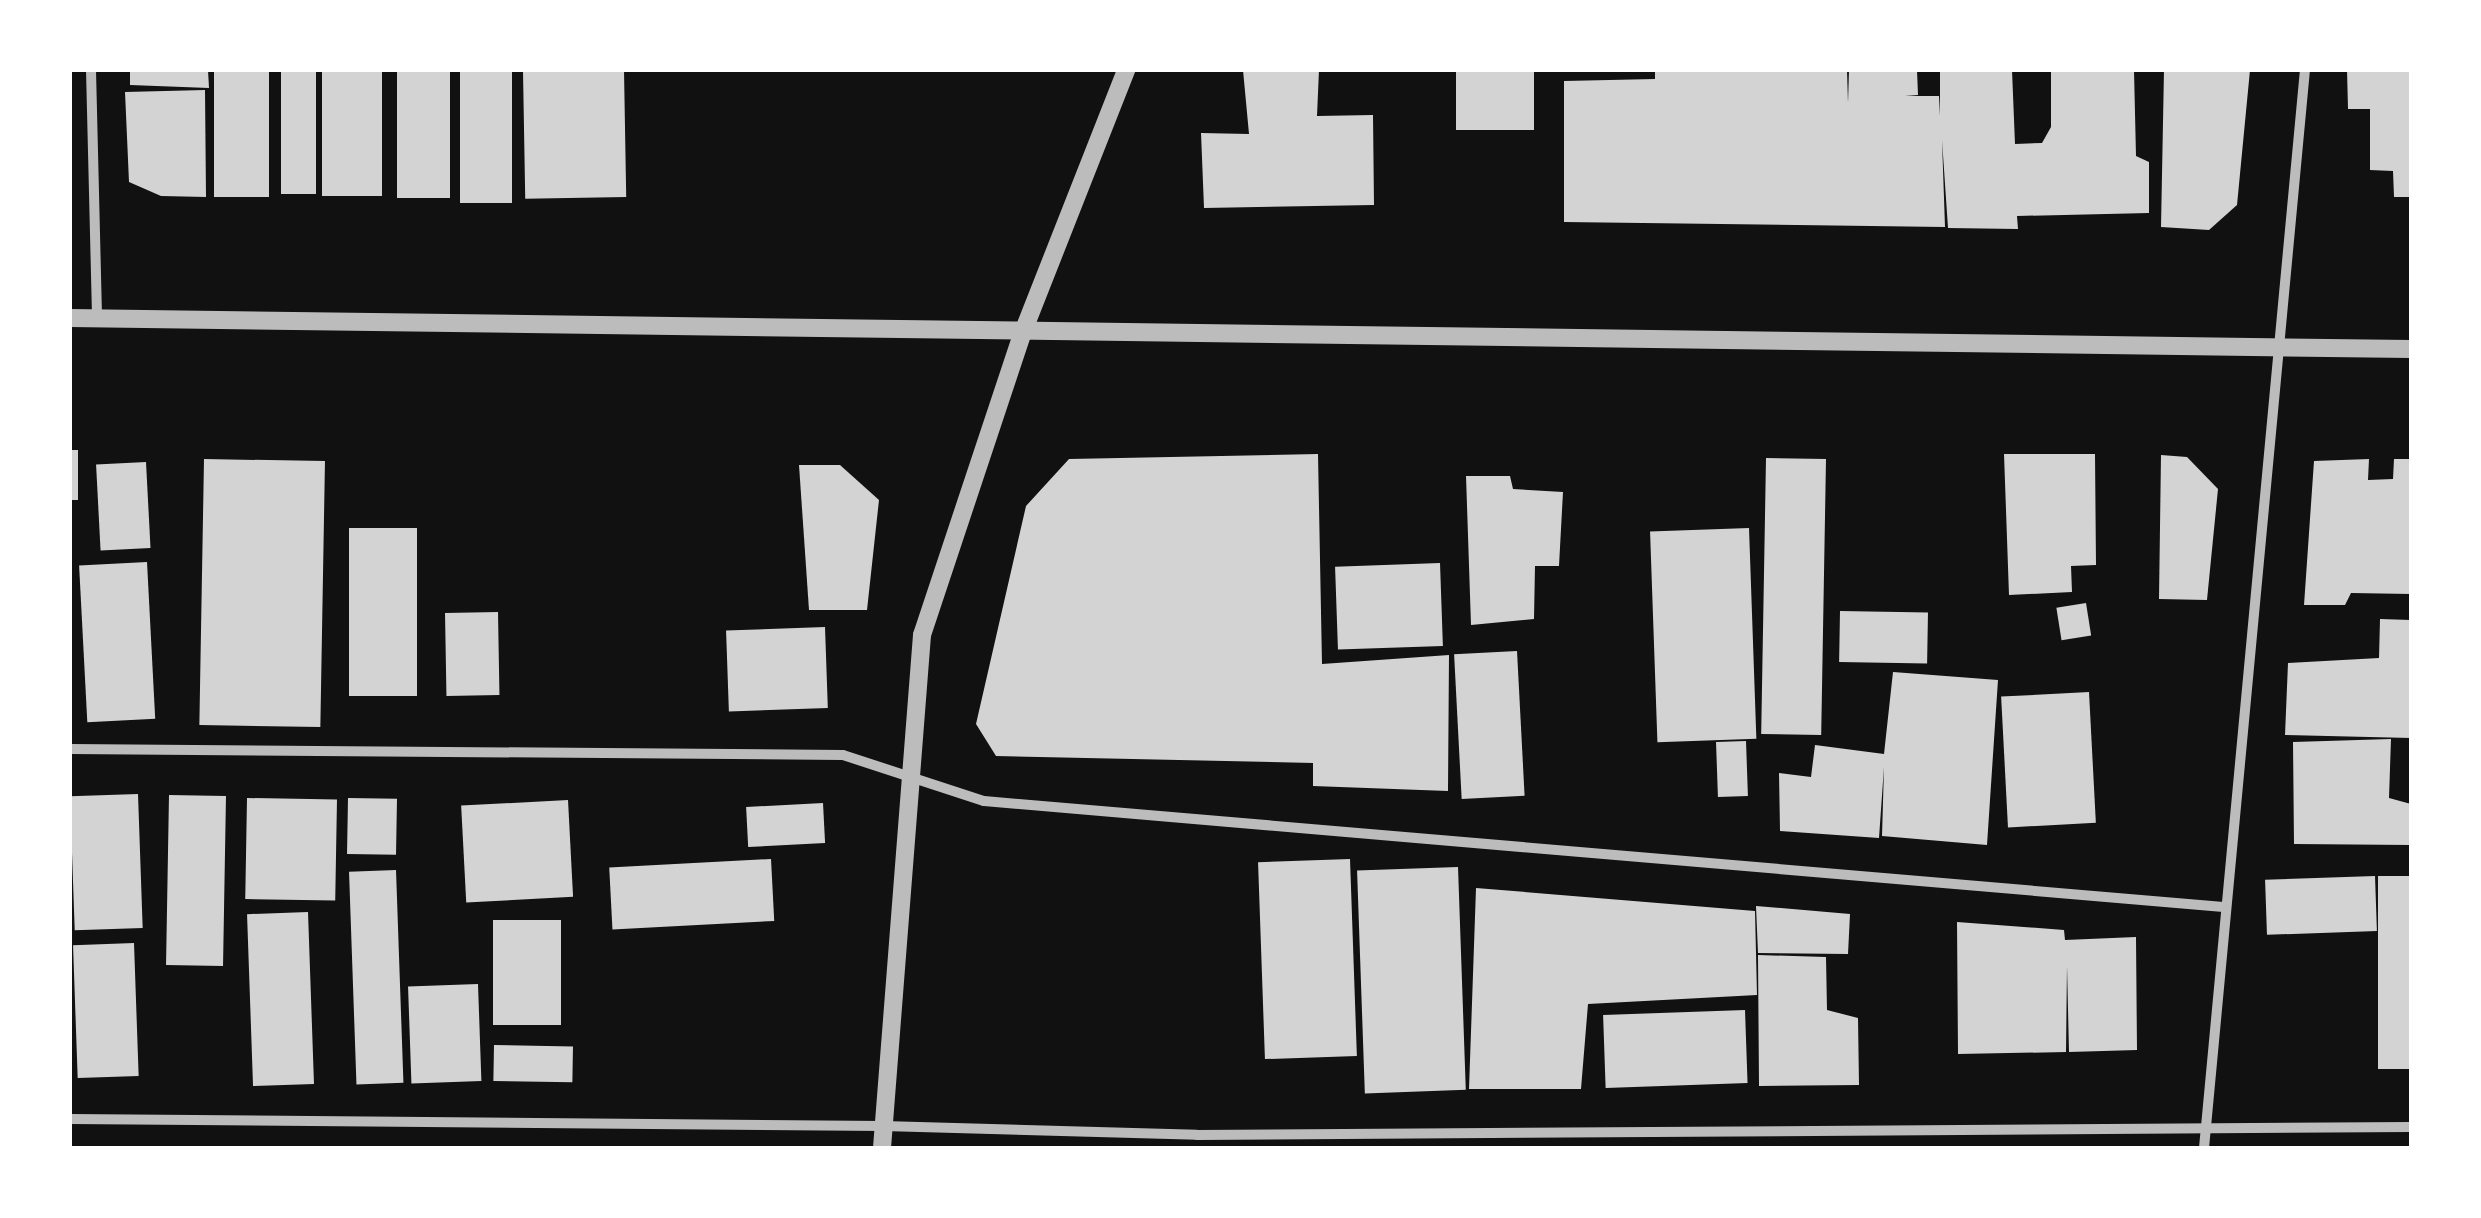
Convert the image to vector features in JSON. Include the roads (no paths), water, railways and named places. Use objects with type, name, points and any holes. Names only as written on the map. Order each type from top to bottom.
[{"type":"street","points":[[91,70],[97,319]]},
{"type":"street","points":[[882,1148],[922,635],[1023,332],[1126,70]]},
{"type":"street","points":[[2204,1148],[2223,907],[2281,348],[2305,70]]},
{"type":"street","points":[[70,318],[2411,350]]},
{"type":"street","points":[[70,748],[844,754],[984,801],[2223,907]]},
{"type":"street","points":[[70,1119],[882,1126],[1197,1135],[2411,1127]]},
{"type":"street","points":[[1196,1148],[1197,1135]]}]
